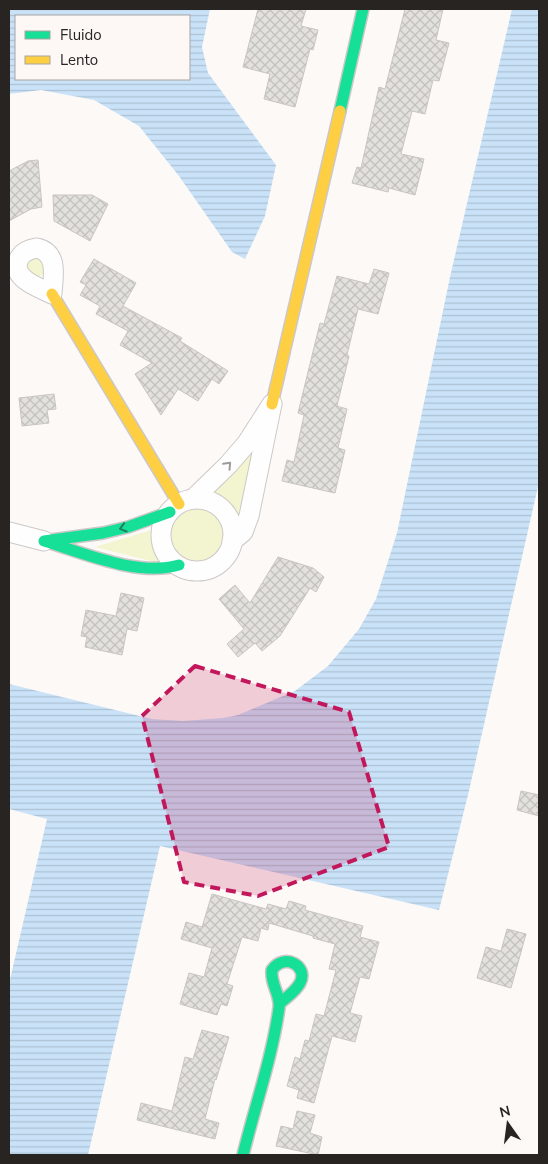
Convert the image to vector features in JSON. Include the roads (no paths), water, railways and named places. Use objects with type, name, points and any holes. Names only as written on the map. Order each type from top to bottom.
[{"type":"street","points":[[232,540],[243,532],[249,516],[272,404],[363,9]]},
{"type":"street","points":[[52,294],[181,505]]},
{"type":"street","points":[[44,541],[103,533],[128,527],[181,505],[206,500],[217,505],[226,513],[231,523],[233,536],[231,548],[225,558],[215,566],[204,570],[192,571],[172,561],[165,551],[161,540],[165,518],[181,505],[228,465],[247,443],[272,404]]},
{"type":"street","points":[[9,532],[127,565],[158,570],[172,569],[178,565]]},
{"type":"street","points":[[244,1155],[280,1003]]},
{"type":"water","points":[[9,9],[210,9],[202,47],[208,73],[276,165],[265,216],[245,259],[232,252],[179,176],[139,126],[94,100],[41,90],[9,94]]},
{"type":"water","points":[[512,9],[539,9],[539,482],[468,795],[439,910],[160,846],[88,1155],[9,1155],[9,984],[47,819],[9,809],[9,684],[152,719],[183,721],[223,718],[238,715],[295,691],[328,666],[359,629],[376,599],[397,533],[450,277]]}]
